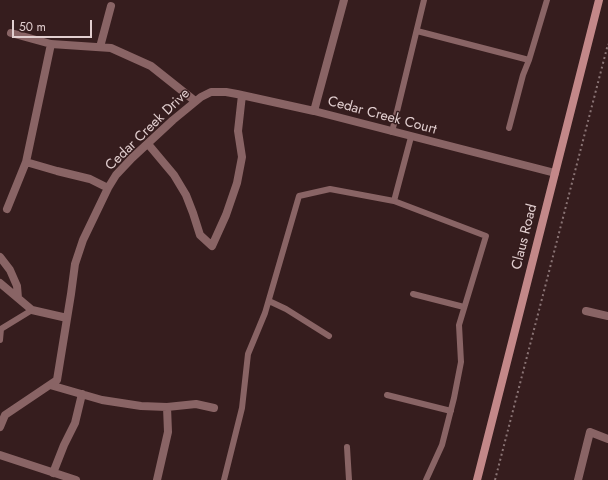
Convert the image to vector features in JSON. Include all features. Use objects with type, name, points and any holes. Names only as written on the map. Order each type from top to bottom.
[{"type":"main road","name":"Claus Road","points":[[477,480],[599,0]]},
{"type":"street","name":"Cedar Creek Court","points":[[344,0],[314,111],[555,173]]},
{"type":"street","points":[[100,48],[111,6]]},
{"type":"street","points":[[11,33],[50,44],[111,48],[151,66],[195,101]]},
{"type":"street","points":[[7,210],[26,162],[50,44]]},
{"type":"street","name":"Cedar Creek Drive","points":[[0,427],[5,415],[57,380],[75,264],[83,240],[108,188],[116,175],[132,158],[195,101],[201,96],[211,92],[226,92],[314,111]]},
{"type":"street","points":[[148,144],[174,175],[186,195],[200,235],[212,246],[226,215],[237,184],[242,157],[238,131],[242,95]]},
{"type":"street","points":[[26,162],[90,179],[108,188]]},
{"type":"street","points":[[0,257],[10,270],[17,286],[18,298]]},
{"type":"street","points":[[0,283],[32,310],[67,318]]},
{"type":"street","points":[[586,311],[608,316]]},
{"type":"street","points":[[50,385],[102,400],[141,406],[167,407],[196,404],[214,408]]},
{"type":"street","points":[[53,473],[64,445],[75,423],[82,394]]},
{"type":"street","points":[[157,480],[168,432],[167,407]]},
{"type":"street","points":[[578,480],[590,432],[608,439]]},
{"type":"street","points":[[0,455],[76,480]]},
{"type":"lane","points":[[392,132],[424,0]]},
{"type":"lane","points":[[509,128],[523,75],[530,60],[547,0]]},
{"type":"lane","points":[[417,31],[530,60]]},
{"type":"lane","points":[[394,200],[411,137]]},
{"type":"lane","points":[[224,480],[242,408],[248,354],[269,301],[299,196],[330,189],[394,200],[486,236],[459,325],[461,362],[442,445],[426,480]]},
{"type":"lane","points":[[413,294],[464,307]]},
{"type":"lane","points":[[269,301],[286,309],[329,336]]},
{"type":"lane","points":[[0,340],[1,329],[32,310]]},
{"type":"lane","points":[[387,395],[450,411]]},
{"type":"lane","points":[[347,447],[350,480]]},
{"type":"path","points":[[495,480],[608,44]]}]
